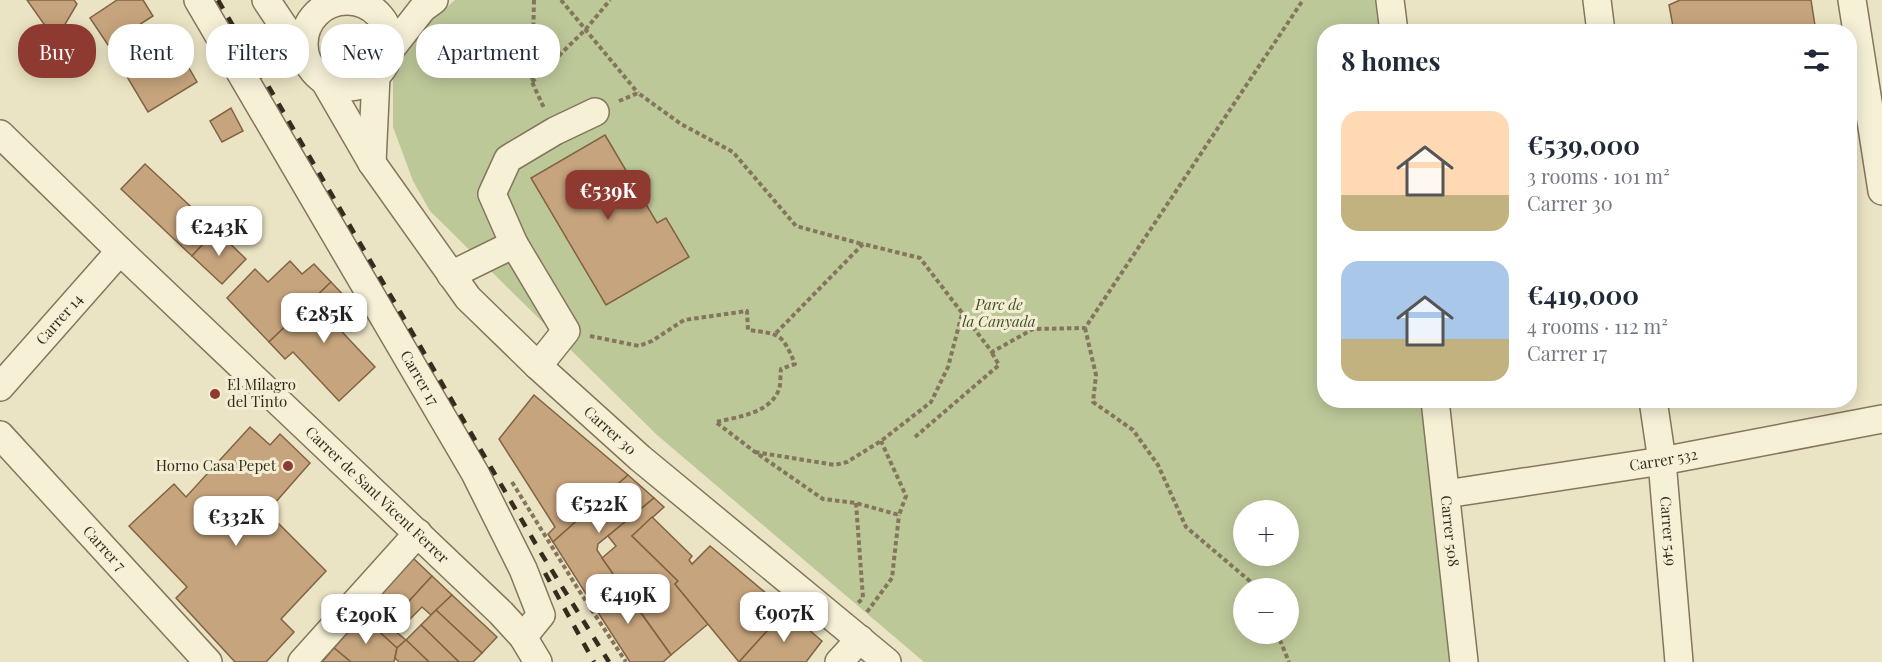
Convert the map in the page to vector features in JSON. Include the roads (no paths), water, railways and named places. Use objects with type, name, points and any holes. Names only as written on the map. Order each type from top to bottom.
[{"type":"street","name":"Carrer 17","points":[[198,0],[475,473],[523,569],[541,615],[523,637]]},
{"type":"street","points":[[266,0],[321,77]]},
{"type":"street","points":[[301,0],[357,3],[370,8],[384,24]]},
{"type":"street","points":[[404,32],[423,8],[434,0]]},
{"type":"street","points":[[1390,0],[1393,24]]},
{"type":"street","points":[[1597,0],[1600,24]]},
{"type":"street","points":[[1852,0],[1876,108],[1882,191]]},
{"type":"street","points":[[318,75],[305,56],[304,41],[308,27],[316,14],[338,2]]},
{"type":"street","name":"Carrer 30","points":[[318,75],[372,163],[468,298],[538,366],[640,458],[862,628],[887,662]]},
{"type":"street","points":[[323,78],[338,86],[353,87],[373,78]]},
{"type":"street","points":[[372,163],[376,78]]},
{"type":"street","points":[[538,366],[566,331],[514,244],[492,194],[508,159],[555,131],[595,112]]},
{"type":"street","name":"Carrer de Sant Vicent Ferrer","points":[[0,134],[501,613],[523,637],[538,662]]},
{"type":"street","points":[[451,275],[514,244]]},
{"type":"street","name":"Carrer 14","points":[[0,387],[120,251]]},
{"type":"street","name":"Carrer 508","points":[[1436,408],[1464,662]]},
{"type":"street","name":"Carrer 549","points":[[1654,408],[1662,461],[1679,662]]},
{"type":"street","name":"Carrer 532","points":[[1446,494],[1662,461],[1882,419]]},
{"type":"street","name":"Carrer 7","points":[[0,435],[208,662]]},
{"type":"street","points":[[302,662],[418,533]]},
{"type":"street","points":[[839,662],[862,628]]},
{"type":"railway","points":[[218,0],[541,553],[609,662]]},
{"type":"railway","points":[[545,573],[594,662]]},
{"type":"place","name":"El Milagro del Tinto","points":[[215,394]]},
{"type":"place","name":"Horno Casa Pepet","points":[[288,466]]},
{"type":"park label","name":"Parc de la Canyada","points":[[999,314]]}]
